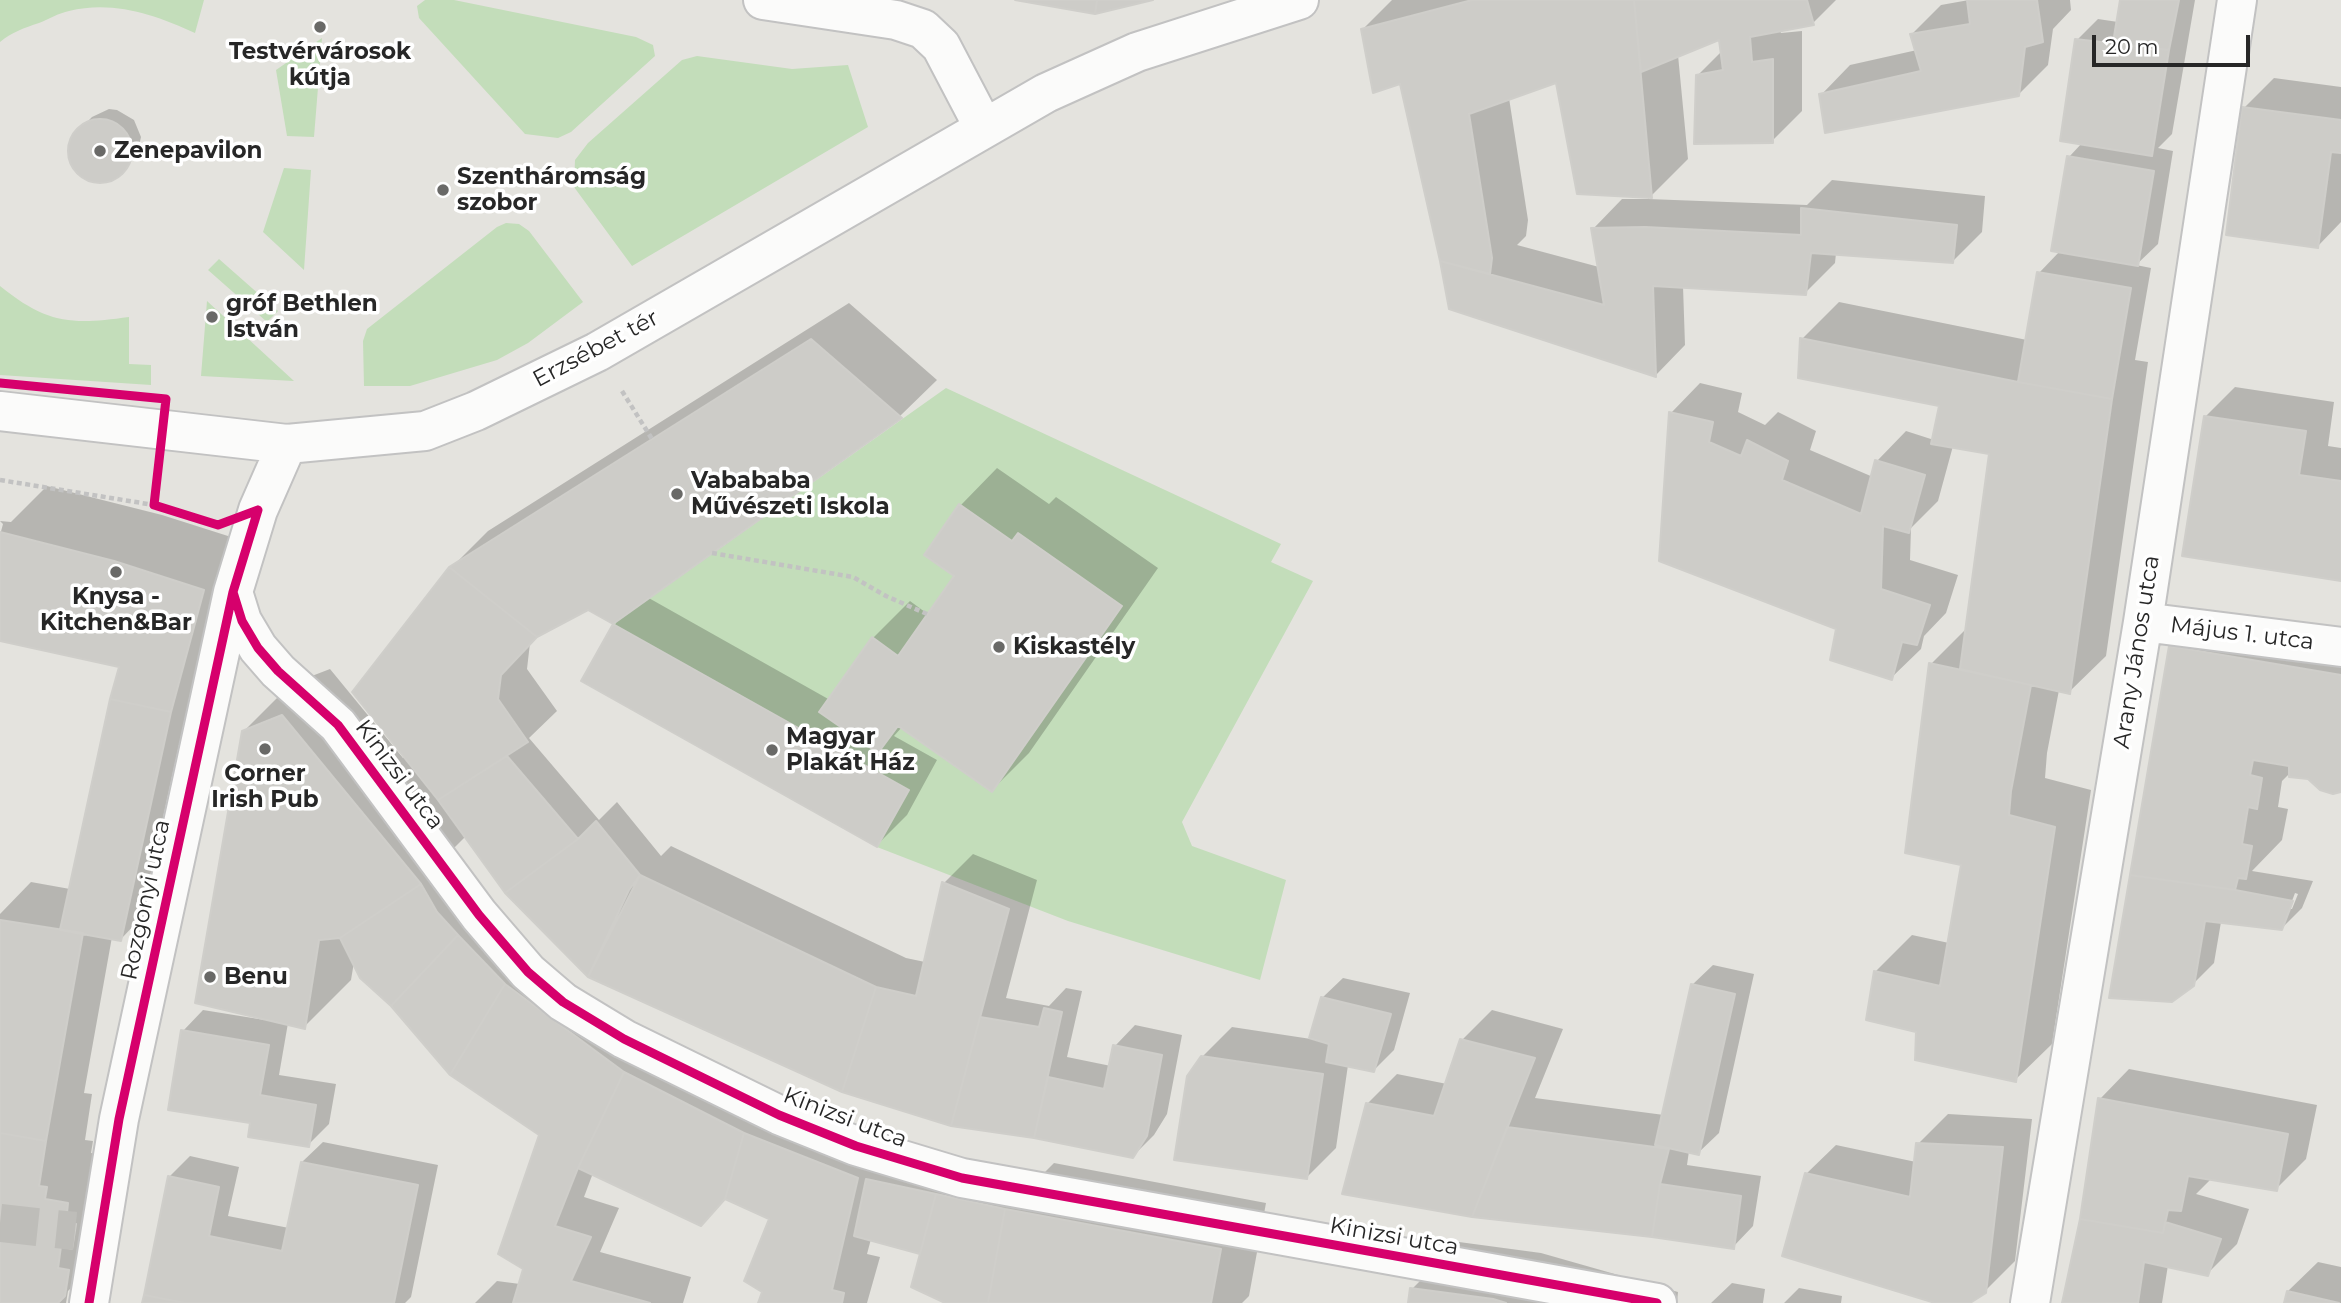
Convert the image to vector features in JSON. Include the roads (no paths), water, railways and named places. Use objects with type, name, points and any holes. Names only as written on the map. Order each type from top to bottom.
[{"type":"street","points":[[763,0],[896,20],[923,29],[942,46],[984,128]]},
{"type":"street","name":"Erzsébet tér","points":[[0,411],[287,444],[425,431],[476,411],[597,352],[1046,93],[1137,52],[1299,0]]},
{"type":"street","name":"Arany János utca","points":[[2030,1303],[2143,622],[2237,0]]},
{"type":"street","name":"Rozgonyi utca","points":[[89,1303],[87,1233],[119,1119],[233,592],[258,509],[287,444]]},
{"type":"street","name":"Kinizsi utca","points":[[233,592],[242,621],[258,648],[278,671],[338,725],[480,915],[528,972],[563,1002],[636,1045],[779,1115],[856,1146],[962,1178],[1122,1209],[1657,1303]]},
{"type":"street","name":"Május 1. utca","points":[[2143,622],[2341,647]]},
{"type":"tunnel","points":[[0,1223],[75,1231]]},
{"type":"place","name":"Testvérvárosok kútja","points":[[320,27]]},
{"type":"place","name":"Zenepavilon","points":[[100,151]]},
{"type":"place","name":"Szentháromság szobor","points":[[443,190]]},
{"type":"place","name":"gróf Bethlen István","points":[[212,317]]},
{"type":"place","name":"Vabababa Művészeti Iskola","points":[[677,494]]},
{"type":"place","name":"Knysa - Kitchen&Bar","points":[[116,572]]},
{"type":"place","name":"Kiskastély","points":[[999,647]]},
{"type":"place","name":"Corner Irish Pub","points":[[265,749]]},
{"type":"place","name":"Magyar Plakát Ház","points":[[772,750]]},
{"type":"place","name":"Benu","points":[[210,977]]}]
